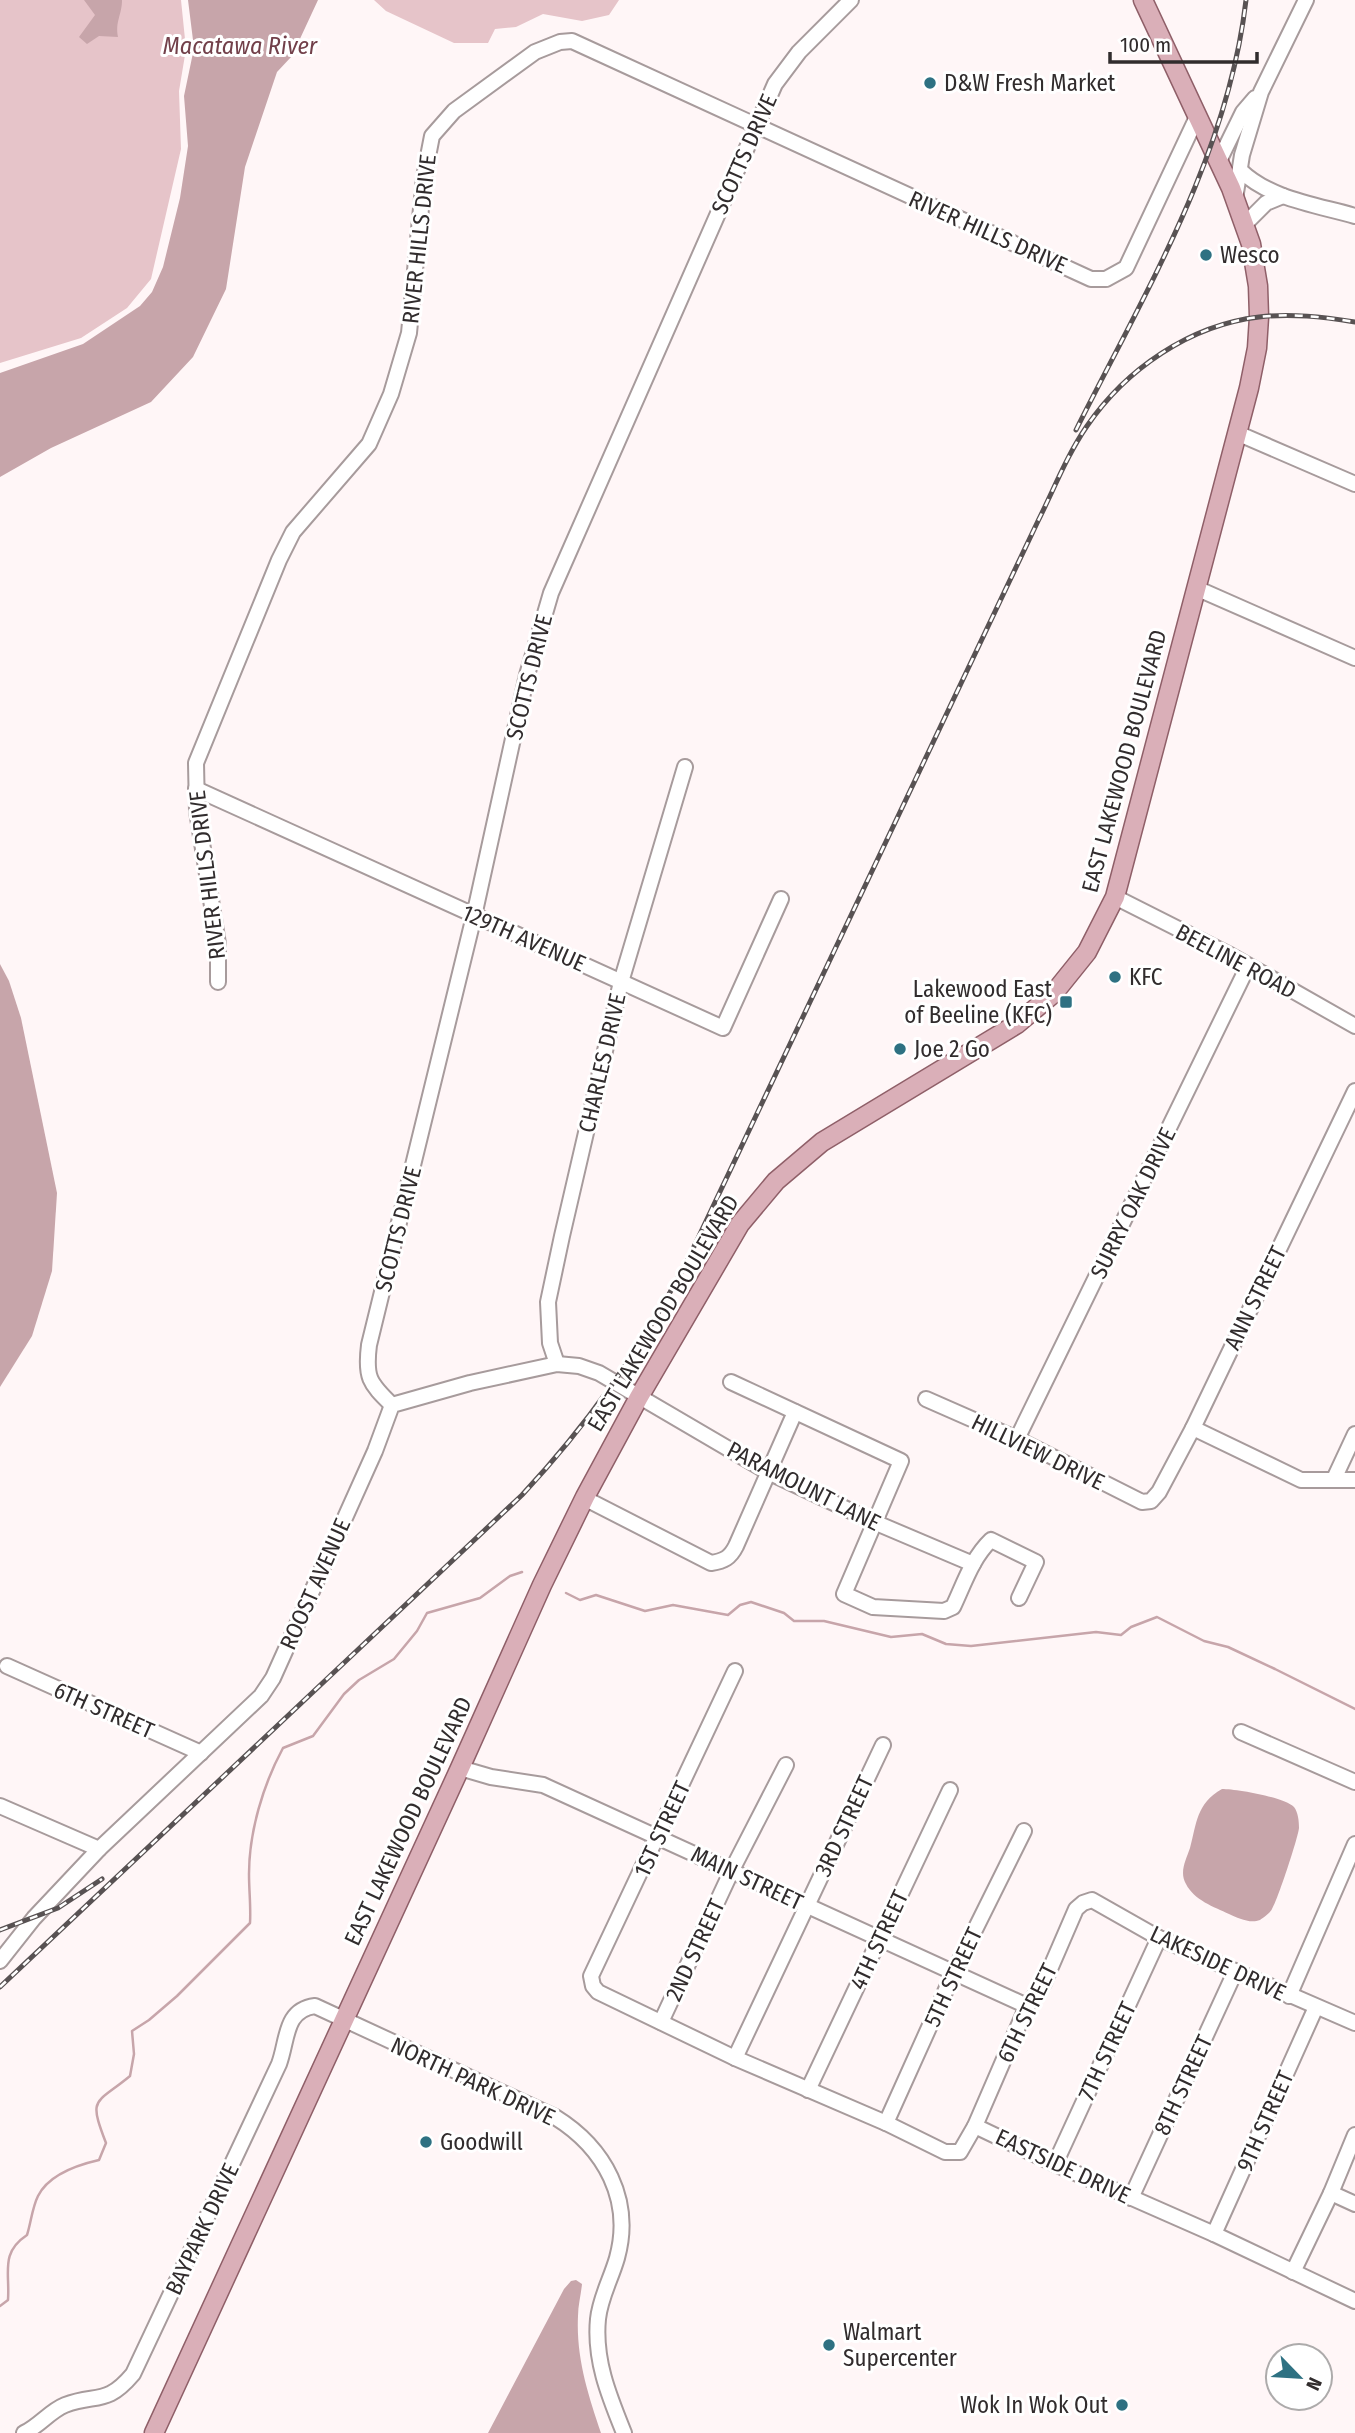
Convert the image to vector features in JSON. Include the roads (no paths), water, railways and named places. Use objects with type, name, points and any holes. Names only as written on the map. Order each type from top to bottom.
[{"type":"main road","name":"EAST LAKEWOOD BOULEVARD","points":[[154,2433],[542,1585],[584,1499],[639,1397],[740,1224],[776,1181],[822,1142],[1017,1024],[1054,993],[1087,952],[1115,897],[1237,433],[1254,361],[1259,317],[1256,269],[1245,224],[1219,161],[1143,0]]},
{"type":"street","name":"SCOTTS DRIVE","points":[[392,1405],[377,1390],[366,1370],[369,1345],[474,916],[520,702],[551,593],[775,84],[799,52],[850,0]]},
{"type":"street","points":[[1233,194],[1261,92],[1306,0]]},
{"type":"street","name":"RIVER HILLS DRIVE","points":[[218,982],[218,944],[202,855],[196,763],[293,532],[369,444],[391,394],[409,333],[424,177],[432,136],[454,111],[535,52],[559,42],[572,41],[1091,279],[1106,279],[1126,268],[1197,117]]},
{"type":"street","points":[[1219,161],[1243,113],[1261,92]]},
{"type":"street","points":[[1241,171],[1253,182],[1283,196],[1355,216]]},
{"type":"street","points":[[1245,224],[1266,203],[1283,196]]},
{"type":"street","points":[[1237,433],[1355,484]]},
{"type":"street","points":[[1196,588],[1355,657]]},
{"type":"street","name":"CHARLES DRIVE","points":[[557,1364],[550,1343],[548,1302],[621,982],[685,767]]},
{"type":"street","name":"129TH AVENUE","points":[[196,789],[723,1028],[781,899]]},
{"type":"street","name":"BEELINE ROAD","points":[[1115,897],[1248,966],[1355,1026]]},
{"type":"street","name":"SURRY OAK DRIVE","points":[[1017,1439],[1248,966]]},
{"type":"street","name":"ANN STREET","points":[[1151,1501],[1159,1492],[1193,1428],[1355,1091]]},
{"type":"street","points":[[392,1405],[470,1383],[557,1364],[579,1366],[599,1373],[639,1397]]},
{"type":"street","points":[[731,1382],[901,1461],[844,1594],[873,1606],[944,1611],[953,1607],[973,1564],[991,1540],[1036,1562],[1019,1598]]},
{"type":"street","name":"PARAMOUNT LANE","points":[[639,1397],[768,1472],[874,1522],[973,1564]]},
{"type":"street","name":"HILLVIEW DRIVE","points":[[926,1399],[1017,1439],[1142,1502],[1151,1501]]},
{"type":"street","name":"ROOST AVENUE","points":[[0,1961],[34,1918],[99,1849],[261,1696],[273,1678],[375,1451],[392,1405]]},
{"type":"street","points":[[584,1499],[711,1563],[722,1561],[732,1555],[795,1412]]},
{"type":"street","points":[[1193,1428],[1301,1480],[1355,1480]]},
{"type":"street","points":[[1334,1479],[1355,1434]]},
{"type":"street","name":"6TH STREET","points":[[7,1666],[201,1753]]},
{"type":"street","name":"1ST STREET","points":[[593,1986],[591,1976],[596,1964],[659,1837],[735,1671]]},
{"type":"street","points":[[1241,1732],[1355,1782]]},
{"type":"street","name":"3RD STREET","points":[[735,2059],[883,1745]]},
{"type":"street","name":"2ND STREET","points":[[661,2022],[732,1870],[786,1765]]},
{"type":"street","name":"MAIN STREET","points":[[460,1768],[491,1777],[543,1784],[1027,2006]]},
{"type":"street","name":"4TH STREET","points":[[808,2090],[950,1790]]},
{"type":"street","points":[[0,1807],[99,1849]]},
{"type":"street","name":"5TH STREET","points":[[886,2123],[954,1972],[1024,1831]]},
{"type":"street","points":[[1289,1996],[1355,1844]]},
{"type":"street","name":"LAKESIDE DRIVE","points":[[1083,1903],[1092,1900],[1159,1938],[1355,2024]]},
{"type":"street","name":"6TH STREET","points":[[975,2126],[1027,2006],[1044,1983],[1076,1909],[1083,1903]]},
{"type":"street","name":"7TH STREET","points":[[1055,2164],[1159,1938]]},
{"type":"street","name":"8TH STREET","points":[[1131,2198],[1235,1972]]},
{"type":"street","name":"EASTSIDE DRIVE","points":[[593,1986],[598,1992],[735,2059],[886,2123],[945,2152],[960,2152],[975,2126],[1355,2301]]},
{"type":"street","name":"BAYPARK DRIVE","points":[[24,2433],[66,2404],[93,2400],[116,2392],[133,2374],[279,2064],[291,2019],[298,2011],[315,2006],[343,2020]]},
{"type":"street","name":"9TH STREET","points":[[1214,2234],[1315,2007]]},
{"type":"street","name":"NORTH PARK DRIVE","points":[[343,2020],[555,2118],[587,2141],[604,2162],[615,2187],[622,2215],[622,2231],[616,2262],[598,2317],[598,2349],[606,2389],[624,2433]]},
{"type":"street","points":[[1293,2272],[1355,2135]]},
{"type":"street","points":[[1331,2193],[1355,2204]]},
{"type":"water","name":"Macatawa River","points":[[84,0],[122,0],[118,37],[99,36],[87,44],[79,37],[95,15]]},
{"type":"water","name":"Macatawa River","points":[[188,0],[318,0],[292,56],[277,72],[245,167],[226,289],[193,357],[151,402],[51,448],[0,477],[0,373],[83,344],[140,306],[152,292],[163,267],[180,198],[188,146],[184,96],[194,48]]},
{"type":"water","points":[[0,964],[9,981],[21,1018],[57,1193],[52,1271],[32,1336],[0,1387]]},
{"type":"water","points":[[1222,1789],[1248,1792],[1289,1803],[1297,1814],[1298,1834],[1278,1895],[1271,1911],[1256,1921],[1240,1919],[1217,1909],[1194,1894],[1184,1880],[1184,1866],[1199,1815],[1207,1801]]},
{"type":"water","points":[[576,2280],[582,2284],[578,2316],[581,2361],[601,2433],[488,2433],[564,2289],[571,2281]]},
{"type":"waterway","points":[[0,2306],[8,2300],[10,2256],[27,2235],[34,2205],[43,2188],[56,2176],[99,2160],[106,2143],[96,2109],[102,2098],[130,2076],[134,2054],[132,2031],[177,1996],[250,1923],[249,1874],[254,1825],[269,1777],[283,1748],[313,1736],[344,1694],[359,1680],[394,1659],[417,1631],[427,1613],[480,1598],[510,1576],[522,1572]]},
{"type":"waterway","points":[[566,1593],[580,1600],[596,1595],[645,1611],[673,1605],[728,1615],[740,1605],[751,1602],[784,1613],[794,1621],[824,1621],[891,1637],[922,1634],[946,1644],[971,1646],[1096,1632],[1121,1635],[1131,1627],[1157,1617],[1204,1641],[1228,1647],[1355,1709]]},
{"type":"railway","points":[[1076,430],[1155,274],[1202,168],[1222,114],[1236,58],[1246,0]]},
{"type":"railway","points":[[0,1987],[522,1495],[571,1439],[615,1381],[654,1320],[690,1255],[1061,472],[1080,437],[1103,405],[1140,369],[1162,353],[1208,329],[1259,317],[1283,315],[1355,322]]},
{"type":"railway","points":[[0,1930],[58,1908],[102,1879]]},
{"type":"place","name":"D&W Fresh Market","points":[[930,83]]},
{"type":"place","name":"Wesco","points":[[1206,255]]},
{"type":"place","name":"KFC","points":[[1115,977]]},
{"type":"place","name":"Lakewood East of Beeline (KFC)","points":[[1066,1002]]},
{"type":"place","name":"Joe 2 Go","points":[[900,1049]]},
{"type":"place","name":"Goodwill","points":[[426,2142]]},
{"type":"place","name":"Walmart Supercenter","points":[[829,2345]]},
{"type":"place","name":"Wok In Wok Out","points":[[1122,2405]]}]
